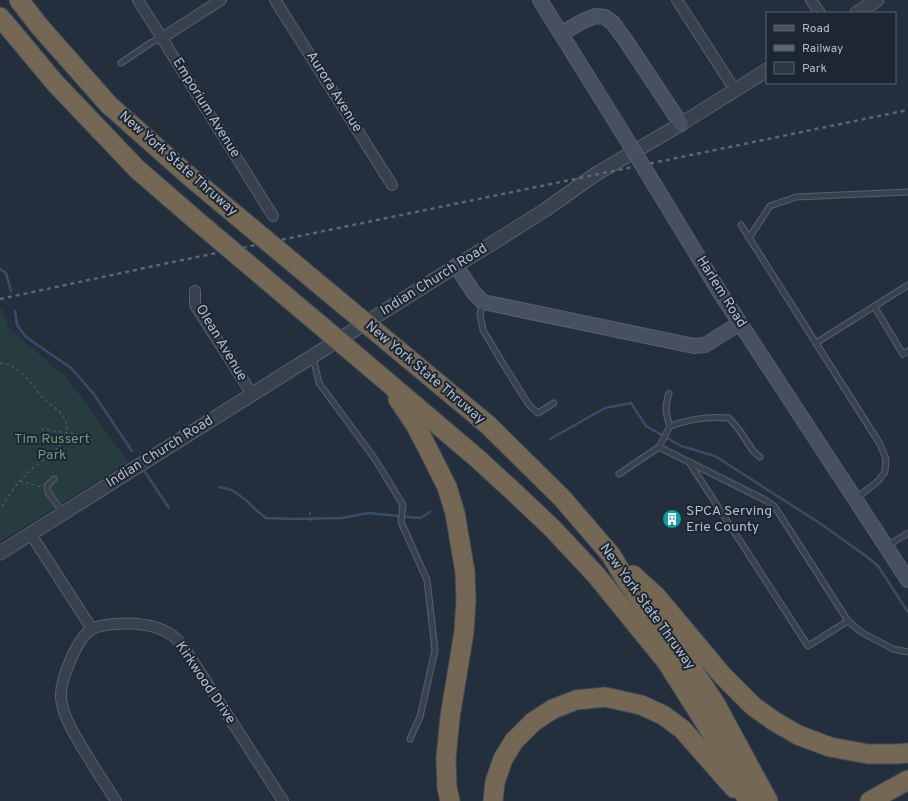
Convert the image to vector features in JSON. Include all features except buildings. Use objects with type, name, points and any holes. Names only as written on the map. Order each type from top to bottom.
[{"type":"highway","name":"New York State Thruway","points":[[19,0],[40,28],[109,105],[188,175],[488,425],[562,498],[611,555],[626,580],[685,658],[715,703],[768,801]]},
{"type":"highway","name":"New York State Thruway","points":[[0,17],[56,84],[137,169],[455,439],[553,529],[596,575],[666,661],[723,751],[748,801]]},
{"type":"highway","points":[[384,380],[415,424],[447,487],[455,513],[465,572],[466,600],[464,632],[450,717],[446,758],[447,788],[450,801]]},
{"type":"highway","points":[[611,555],[657,597],[724,676],[753,706],[774,721],[798,735],[830,747],[868,754],[908,753]]},
{"type":"highway","points":[[492,801],[495,782],[503,759],[514,741],[534,722],[553,709],[576,700],[605,697],[641,705],[662,715],[682,729],[744,801]]},
{"type":"highway","points":[[870,801],[908,780]]},
{"type":"highway","points":[[892,801],[908,792]]},
{"type":"main road","name":"Harlem Road","points":[[540,0],[562,33],[719,291],[908,580]]},
{"type":"main road","points":[[562,33],[583,21],[596,16],[605,17],[613,23],[681,124]]},
{"type":"main road","points":[[456,266],[474,293],[483,302],[694,346],[705,345],[740,323]]},
{"type":"street","name":"Emporium Avenue","points":[[138,0],[273,216]]},
{"type":"street","points":[[162,38],[221,0]]},
{"type":"street","name":"Aurora Avenue","points":[[275,0],[392,185]]},
{"type":"street","points":[[677,0],[735,90]]},
{"type":"street","points":[[811,0],[819,12]]},
{"type":"street","points":[[859,12],[877,0]]},
{"type":"street","name":"Indian Church Road","points":[[0,553],[545,210],[596,174],[681,124],[766,71]]},
{"type":"street","name":"Olean Avenue","points":[[195,291],[195,305],[252,394]]},
{"type":"street","points":[[30,534],[92,629],[87,633],[71,659],[64,676],[61,698],[68,723],[74,736],[116,801]]},
{"type":"street","name":"Kirkwood Drive","points":[[92,629],[100,626],[124,623],[150,625],[161,629],[179,641],[283,801]]},
{"type":"lane","points":[[121,63],[152,42],[162,38]]},
{"type":"lane","points":[[749,238],[770,206],[796,196],[908,192]]},
{"type":"lane","points":[[741,225],[880,444],[886,459],[885,472],[878,481],[855,499]]},
{"type":"lane","points":[[816,343],[908,285]]},
{"type":"lane","points":[[483,302],[480,314],[483,330],[529,405],[538,413],[554,403]]},
{"type":"lane","points":[[874,306],[903,354],[908,351]]},
{"type":"lane","points":[[313,356],[319,383],[376,459],[403,505],[401,522],[427,580],[435,650],[420,717],[410,739]]},
{"type":"lane","points":[[669,393],[666,403],[666,416],[670,426]]},
{"type":"lane","points":[[619,474],[659,447],[670,426],[688,420],[715,417],[729,418],[740,431],[753,451],[760,458]]},
{"type":"lane","points":[[659,447],[767,501],[775,507],[848,621],[861,632],[893,649],[908,652]]},
{"type":"lane","points":[[688,461],[808,646],[848,621]]},
{"type":"lane","points":[[54,479],[47,486],[48,492],[63,513]]},
{"type":"lane","points":[[886,546],[908,533]]},
{"type":"path","points":[[0,363],[6,364],[20,371],[42,397],[59,411],[68,427],[62,443],[20,481],[0,509]]},
{"type":"path","points":[[41,429],[76,434],[81,437],[84,442]]},
{"type":"path","points":[[20,481],[40,487],[47,486]]},
{"type":"path","points":[[310,512],[311,523]]},
{"type":"green space","name":"Tim Russert Park","points":[[2,309],[9,328],[68,379],[128,462],[0,542],[0,310]]},
{"type":"waterway","points":[[0,269],[6,273],[11,291]]},
{"type":"waterway","points":[[15,311],[17,325],[26,337],[71,368],[93,393],[132,451]]},
{"type":"waterway","points":[[550,439],[605,408],[631,403],[646,426],[681,446],[715,456],[821,524],[866,556],[878,566],[908,612]]},
{"type":"waterway","points":[[145,472],[169,508]]},
{"type":"waterway","points":[[219,487],[232,490],[266,518],[342,518],[368,513],[420,518],[430,512]]},
{"type":"railway","points":[[0,299],[908,110]]},
{"type":"place","name":"SPCA Serving Erie County","points":[[672,519]]}]
